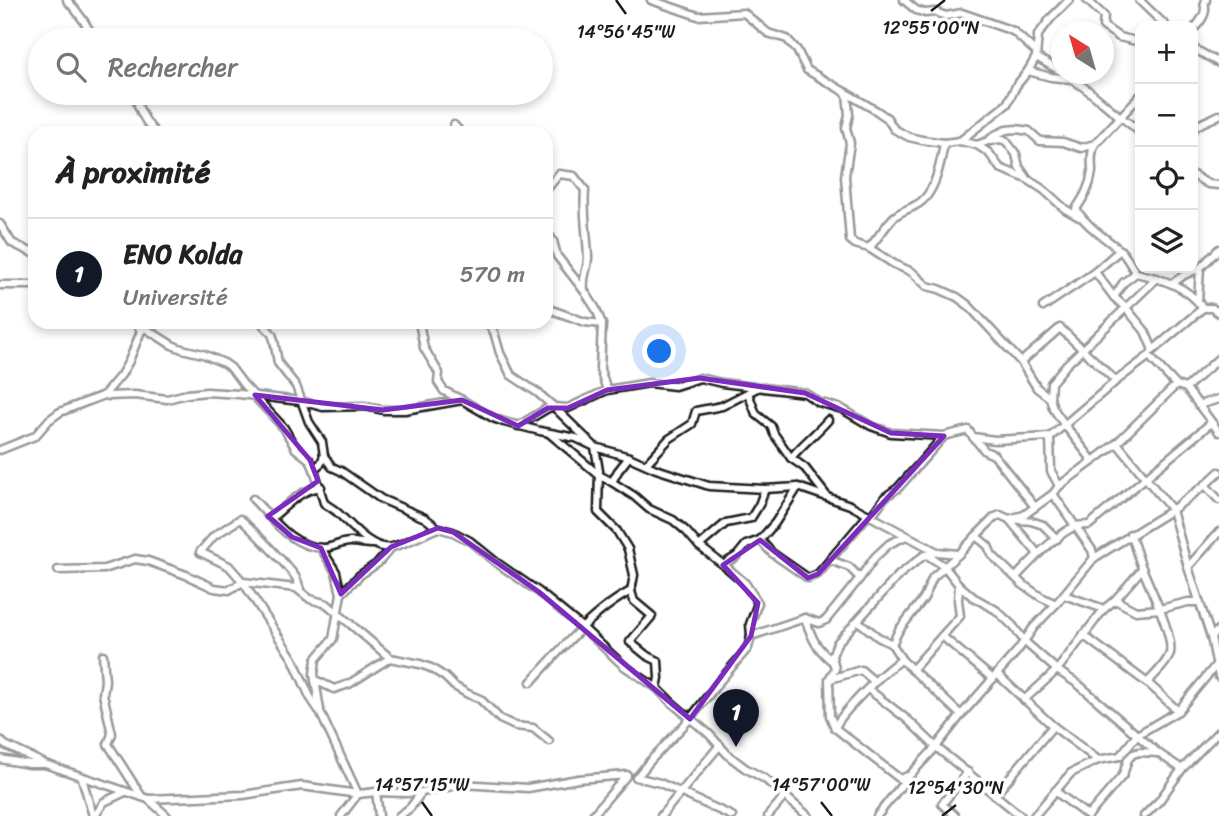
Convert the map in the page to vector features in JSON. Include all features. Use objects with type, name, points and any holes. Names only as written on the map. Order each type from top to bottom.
[{"type":"street","points":[[67,0],[88,28]]},
{"type":"street","points":[[651,0],[698,16],[744,13],[768,33],[787,39],[797,50],[807,70],[877,111],[887,118],[894,129],[913,138],[944,143],[960,141],[977,145],[989,153],[1000,168],[1027,179],[1065,209],[1090,224],[1120,250],[1135,272]]},
{"type":"street","points":[[904,0],[916,10],[925,13],[934,12],[946,16],[962,13],[1013,31],[1051,65]]},
{"type":"street","points":[[960,141],[1007,104],[1036,54],[1038,35],[1069,0]]},
{"type":"street","points":[[1087,0],[1104,16],[1103,26],[1119,37],[1135,41]]},
{"type":"street","points":[[1139,0],[1161,21]]},
{"type":"street","points":[[1198,24],[1205,12],[1206,0]]},
{"type":"street","points":[[1198,51],[1219,63]]},
{"type":"street","points":[[1028,71],[1051,77]]},
{"type":"street","points":[[1079,84],[1135,127]]},
{"type":"street","points":[[848,93],[849,115],[846,128],[850,144],[845,176],[850,240],[912,272],[927,286],[957,297],[968,305],[1021,362],[1037,388],[1050,398]]},
{"type":"street","points":[[1081,218],[1076,209],[1087,192],[1091,152],[1095,144],[1135,101]]},
{"type":"street","points":[[137,105],[148,126]]},
{"type":"street","points":[[1198,124],[1219,115]]},
{"type":"street","points":[[988,141],[1006,130],[1017,129],[1029,131],[1040,141],[1063,142],[1081,148],[1095,144]]},
{"type":"street","points":[[977,145],[1000,139],[1006,141],[1016,154],[1019,167],[1027,179]]},
{"type":"street","points":[[869,248],[893,218],[905,209],[918,205],[928,196],[944,143]]},
{"type":"street","points":[[553,181],[559,174],[574,176],[585,190],[583,204],[588,261],[583,280],[585,292]]},
{"type":"street","points":[[1198,178],[1208,184],[1219,185]]},
{"type":"street","points":[[0,224],[12,243],[28,251]]},
{"type":"street","points":[[553,240],[557,256],[585,292],[602,324],[600,369],[607,390]]},
{"type":"street","points":[[1173,283],[1200,268],[1219,249]]},
{"type":"street","points":[[1043,307],[1095,272],[1120,250]]},
{"type":"street","points":[[973,437],[995,440],[1050,437],[1151,353],[1201,305],[1200,268]]},
{"type":"street","points":[[1095,272],[1145,331],[1151,353],[1176,386],[1186,388],[1219,432]]},
{"type":"street","points":[[1114,297],[1123,283],[1136,273],[1173,283],[1201,305],[1219,313]]},
{"type":"street","points":[[1093,461],[1053,408],[1050,398],[1051,383],[1083,348],[1157,278]]},
{"type":"street","points":[[0,285],[28,285]]},
{"type":"street","points":[[1212,308],[1219,302]]},
{"type":"street","points":[[553,311],[585,323],[602,324]]},
{"type":"street","points":[[1021,362],[1060,328],[1116,381]]},
{"type":"street","points":[[0,450],[35,436],[60,412],[104,395],[121,375],[144,329]]},
{"type":"street","points":[[147,329],[172,345],[203,354],[231,368],[284,428],[296,449],[310,460],[321,487],[324,503],[377,545],[383,548],[391,547],[438,528]]},
{"type":"street","points":[[267,329],[274,340],[278,363],[296,386],[309,422],[322,442],[323,459],[381,499],[470,541],[539,592],[624,666],[657,688],[709,734],[729,756],[765,779],[808,816]]},
{"type":"street","points":[[420,329],[424,348],[439,373],[438,382],[444,391],[493,418],[576,438],[709,486],[797,488],[827,497],[850,505],[937,552]]},
{"type":"street","points":[[491,329],[511,376],[538,393],[595,447],[599,475],[598,512],[617,531],[628,550],[634,575],[631,591],[634,601],[652,616],[630,642],[658,662],[657,688]]},
{"type":"street","points":[[1186,388],[1219,358]]},
{"type":"street","points":[[518,426],[548,408],[568,408],[607,390],[649,383],[674,386],[700,378],[805,393],[818,402],[842,409],[871,426],[891,433],[944,436],[968,430],[985,451],[995,455],[1035,507]]},
{"type":"street","points":[[1009,519],[1024,515],[1053,495],[1059,486],[1117,443],[1176,386]]},
{"type":"street","points":[[646,464],[669,439],[692,424],[696,411],[722,406],[757,388]]},
{"type":"street","points":[[108,396],[135,395],[167,399],[207,392],[300,401],[323,407],[365,406],[383,410],[405,410],[462,400]]},
{"type":"street","points":[[748,393],[756,414],[771,426],[791,458],[805,468],[827,497]]},
{"type":"street","points":[[1198,405],[1219,399]]},
{"type":"street","points":[[791,458],[828,420]]},
{"type":"street","points":[[1016,577],[1057,539],[1076,526],[1089,525],[1211,423]]},
{"type":"street","points":[[549,433],[599,475],[634,496],[649,509],[673,520],[699,546],[745,583],[758,603],[750,624],[748,648],[690,719],[637,777]]},
{"type":"street","points":[[760,540],[808,578],[818,574],[944,436]]},
{"type":"street","points":[[1050,437],[1051,471],[1059,486]]},
{"type":"street","points":[[995,440],[995,455]]},
{"type":"street","points":[[1117,443],[1172,510],[1211,638],[1219,677]]},
{"type":"street","points":[[612,482],[629,457]]},
{"type":"street","points":[[314,469],[323,459]]},
{"type":"street","points":[[877,816],[1094,558],[1172,510],[1219,472]]},
{"type":"street","points":[[1205,485],[1219,499]]},
{"type":"street","points":[[268,516],[274,516],[291,500],[310,488],[321,487]]},
{"type":"street","points":[[725,566],[746,545],[760,540],[775,523],[797,488]]},
{"type":"street","points":[[699,546],[726,523],[751,518],[765,489]]},
{"type":"street","points":[[1053,495],[1092,550],[1094,558]]},
{"type":"street","points":[[253,499],[278,527],[311,546],[321,548],[349,542],[377,545]]},
{"type":"street","points":[[892,644],[899,630],[924,598],[933,577],[995,517],[1002,515],[1009,519],[1043,525],[1057,539]]},
{"type":"street","points":[[300,591],[295,576],[247,523],[240,519],[214,536],[200,552],[229,566],[243,582],[293,659],[358,794]]},
{"type":"street","points":[[1009,519],[1038,554]]},
{"type":"street","points":[[1188,567],[1219,533]]},
{"type":"street","points":[[1130,534],[1160,609],[1171,646],[1170,655],[1164,665],[1147,683]]},
{"type":"street","points":[[751,636],[805,618],[819,623],[825,620],[875,557],[889,544],[906,536]]},
{"type":"street","points":[[976,536],[1022,584],[1056,604]]},
{"type":"street","points":[[341,594],[360,575],[378,563],[391,547]]},
{"type":"street","points":[[320,712],[314,674],[316,659],[333,639],[341,594],[336,572],[321,548]]},
{"type":"street","points":[[910,775],[900,779],[835,728],[830,716],[829,679],[835,669],[832,656],[837,643],[899,575],[923,556],[937,552],[959,554]]},
{"type":"street","points":[[927,555],[944,566],[973,597],[996,610],[1013,626],[1024,642],[1057,670],[1078,684],[1158,753],[1182,769]]},
{"type":"street","points":[[58,570],[104,569],[135,559],[148,561],[215,588],[229,590],[243,582],[296,588],[310,598],[327,604],[390,658],[431,668],[468,694],[480,699],[500,719],[515,726],[533,728],[549,741]]},
{"type":"street","points":[[830,560],[849,568],[860,578]]},
{"type":"street","points":[[1024,700],[1057,670],[1104,609],[1142,569]]},
{"type":"street","points":[[912,670],[960,616],[959,585]]},
{"type":"street","points":[[531,682],[600,611],[631,591]]},
{"type":"street","points":[[1064,595],[1104,609]]},
{"type":"street","points":[[1115,600],[1136,611],[1199,602]]},
{"type":"street","points":[[805,618],[814,643],[834,662]]},
{"type":"street","points":[[858,621],[892,644],[902,660],[961,715]]},
{"type":"street","points":[[1211,638],[1219,629]]},
{"type":"street","points":[[1083,635],[1178,710]]},
{"type":"street","points":[[942,636],[1098,760]]},
{"type":"street","points":[[103,655],[103,694],[112,734],[108,744],[145,798],[167,816]]},
{"type":"street","points":[[315,680],[334,689],[349,684],[390,658]]},
{"type":"street","points":[[835,728],[838,721],[868,689],[894,664],[902,660]]},
{"type":"street","points":[[1034,816],[1071,773],[1098,760],[1120,755],[1137,735],[1178,710],[1216,666]]},
{"type":"street","points":[[829,679],[861,670],[875,682]]},
{"type":"street","points":[[868,689],[1021,816]]},
{"type":"street","points":[[995,795],[1053,726]]},
{"type":"street","points":[[1144,816],[1159,801],[1182,769],[1219,731]]},
{"type":"street","points":[[0,740],[45,764],[145,798],[243,795],[302,786],[358,794],[422,792],[462,784],[528,788],[578,779],[627,775],[660,783],[681,792],[714,813],[732,816]]},
{"type":"street","points":[[661,816],[720,745]]},
{"type":"street","points":[[1055,791],[1088,816],[1123,775],[1128,759],[1133,754],[1158,753]]},
{"type":"street","points":[[0,759],[45,764]]},
{"type":"street","points":[[955,816],[942,804],[968,772]]},
{"type":"street","points":[[592,816],[627,775]]},
{"type":"street","points":[[82,777],[94,816]]},
{"type":"street","points":[[94,816],[104,802],[126,792]]},
{"type":"street","points":[[376,792],[379,816]]},
{"type":"street","points":[[398,816],[410,808],[422,792]]},
{"type":"street","points":[[341,816],[358,794]]},
{"type":"street","points":[[768,816],[785,796]]},
{"type":"highlighted area","points":[[700,378],[805,393],[891,433],[944,436],[818,574],[808,578],[760,540],[723,565],[758,603],[751,636],[690,719],[539,592],[453,532],[438,528],[391,547],[341,594],[321,548],[292,537],[268,516],[318,481],[310,460],[255,395],[383,410],[462,400],[518,426],[548,408],[568,408],[607,390]]},
{"type":"place","name":"ENO Kolda","points":[[736,747]]}]
